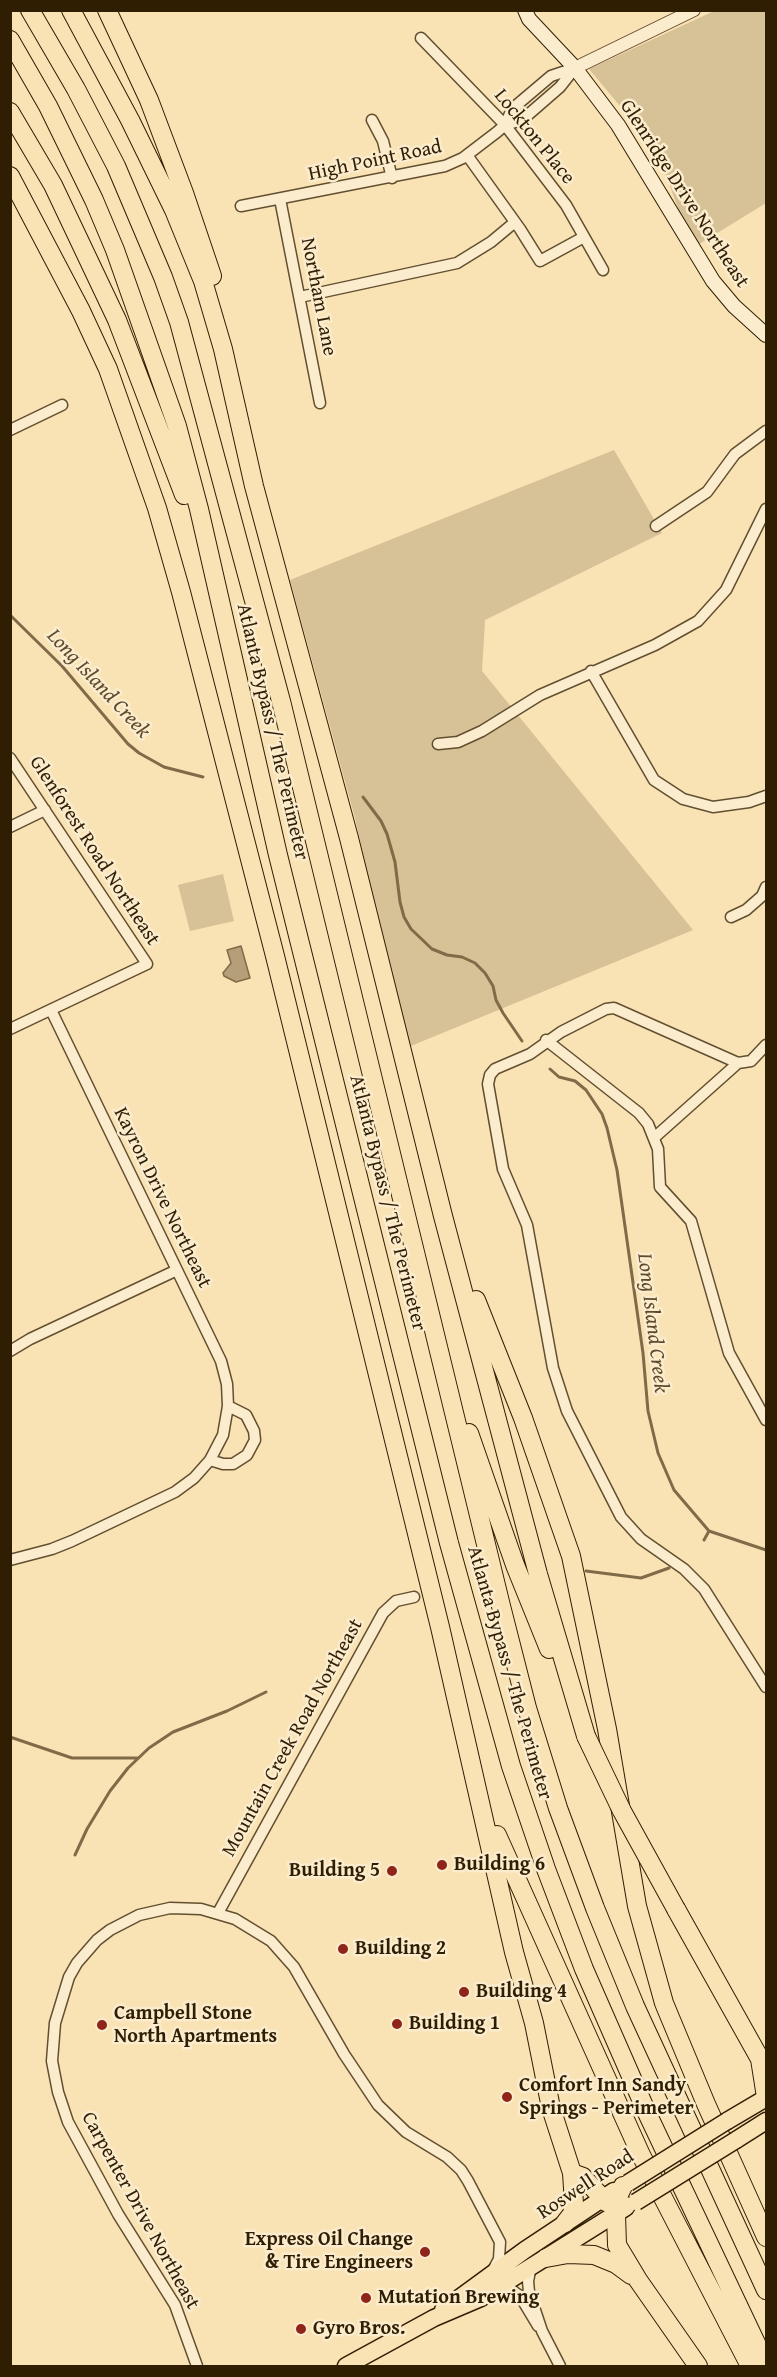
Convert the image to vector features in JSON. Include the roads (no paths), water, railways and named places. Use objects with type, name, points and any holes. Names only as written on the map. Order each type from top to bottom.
[{"type":"highway","name":"Atlanta Bypass / The Perimeter","points":[[30,10],[76,89],[116,166],[163,277],[179,322],[281,700],[438,1354],[516,1667],[540,1748],[572,1847],[635,2006],[766,2290]]},
{"type":"highway","points":[[71,10],[159,178],[202,281],[224,349],[254,486],[349,838],[443,1216],[538,1574],[586,1736]]},
{"type":"highway","points":[[107,10],[149,100],[203,245],[218,298],[239,391],[254,486]]},
{"type":"highway","name":"Atlanta Bypass / The Perimeter","points":[[10,40],[66,142],[115,250],[177,426],[199,509],[278,855],[446,1533],[510,1766],[553,1889],[605,2018],[766,2364]]},
{"type":"highway","points":[[10,112],[53,185],[117,320],[174,466],[221,607]]},
{"type":"highway","points":[[10,176],[108,369],[157,508],[175,571],[280,979],[481,1797],[514,1952],[534,2023],[551,2108],[572,2173],[574,2204],[572,2214],[565,2223]]},
{"type":"highway","points":[[10,192],[51,254]]},
{"type":"highway","points":[[443,1216],[523,1418],[571,1556],[607,1729],[637,1906],[664,2003],[706,2104],[766,2237]]},
{"type":"highway","points":[[438,1354],[465,1421],[529,1601],[586,1736],[622,1811],[763,2061],[766,2097]]},
{"type":"highway","points":[[481,1797],[523,1897],[641,2154],[750,2367]]},
{"type":"highway","points":[[572,2173],[583,2177],[621,2205]]},
{"type":"highway","points":[[625,2184],[617,2245],[638,2280],[698,2367]]},
{"type":"highway","points":[[539,2262],[568,2254],[596,2256],[616,2264],[638,2280]]},
{"type":"main road","name":"Glenridge Drive Northeast","points":[[514,10],[527,15],[575,68],[638,156],[713,281],[734,306],[764,327]]},
{"type":"main road","name":"Roswell Road","points":[[625,2184],[766,2097]]},
{"type":"main road","name":"Roswell Road","points":[[346,2367],[434,2318],[454,2300],[496,2279],[539,2262],[621,2205],[766,2121]]},
{"type":"main road","name":"Roswell Road","points":[[496,2279],[525,2250],[565,2223],[621,2205]]},
{"type":"street","points":[[575,68],[694,10]]},
{"type":"street","name":"Lockton Place","points":[[421,38],[505,125],[566,205],[603,270]]},
{"type":"street","name":"High Point Road","points":[[241,206],[445,166],[467,155],[505,125],[512,109],[551,76],[575,68]]},
{"type":"street","points":[[372,120],[383,141],[392,178]]},
{"type":"street","points":[[467,155],[540,261],[584,237]]},
{"type":"street","name":"Northam Lane","points":[[280,198],[320,403]]},
{"type":"street","points":[[300,297],[457,263],[491,242],[515,222]]},
{"type":"street","points":[[10,430],[62,405]]},
{"type":"street","points":[[656,526],[708,492],[735,454],[766,431]]},
{"type":"street","points":[[438,744],[459,742],[482,731],[540,695],[655,645],[698,621],[726,590],[766,509]]},
{"type":"street","points":[[591,671],[654,780],[683,799],[713,807],[749,802],[766,796]]},
{"type":"street","name":"Glenforest Road Northeast","points":[[10,758],[147,964],[51,1010]]},
{"type":"street","points":[[10,827],[45,810]]},
{"type":"street","points":[[731,917],[746,910],[762,896],[766,887]]},
{"type":"street","points":[[766,1045],[751,1061],[738,1063],[614,1008],[606,1009],[546,1040],[530,1054],[495,1069],[490,1075],[488,1084],[503,1169],[527,1225],[553,1368],[567,1411],[621,1517],[640,1539],[684,1569],[704,1589],[766,1687]]},
{"type":"street","points":[[10,1029],[51,1010]]},
{"type":"street","name":"Kayron Drive Northeast","points":[[10,1560],[62,1545],[175,1492],[194,1478],[210,1460],[222,1434],[228,1406],[227,1384],[221,1361],[51,1010]]},
{"type":"street","points":[[546,1040],[639,1113],[648,1124],[655,1137],[660,1187],[692,1221],[729,1353],[766,1420]]},
{"type":"street","points":[[655,1137],[738,1063]]},
{"type":"street","points":[[12,1348],[177,1270]]},
{"type":"street","points":[[210,1460],[233,1464],[247,1455],[255,1440],[254,1431],[246,1415],[228,1406]]},
{"type":"street","name":"Mountain Creek Road Northeast","points":[[218,1913],[383,1613],[396,1601],[414,1597]]},
{"type":"street","name":"Carpenter Drive Northeast","points":[[197,2367],[175,2305],[118,2214],[68,2122],[58,2092],[52,2061],[59,2005],[69,1977],[97,1940],[125,1921],[154,1911],[185,1908],[218,1913],[256,1930],[284,1954],[378,2105],[398,2126],[438,2151],[461,2170],[475,2192],[500,2242]]},
{"type":"street","points":[[500,2242],[509,2248],[525,2250]]},
{"type":"street","points":[[500,2242],[496,2279],[520,2296],[542,2331],[560,2367]]},
{"type":"street","points":[[539,2262],[528,2288],[542,2331]]},
{"type":"waterway","name":"Long Island Creek","points":[[10,615],[62,666],[128,744],[164,767],[203,777]]},
{"type":"waterway","name":"Long Island Creek","points":[[363,797],[381,821],[387,834],[395,862],[400,902],[404,917],[411,929],[432,949],[447,955],[462,957],[475,963],[485,973],[493,986],[496,1000],[503,1013],[522,1041]]},
{"type":"waterway","name":"Long Island Creek","points":[[550,1069],[559,1077],[575,1081],[586,1090],[602,1114],[607,1128],[617,1170],[643,1353],[648,1411],[658,1453],[674,1490],[709,1531],[766,1550]]},
{"type":"waterway","points":[[704,1540],[709,1531]]},
{"type":"waterway","points":[[586,1571],[641,1578],[669,1568]]},
{"type":"waterway","points":[[75,1855],[87,1829],[110,1791],[128,1768],[149,1748],[173,1732],[227,1711],[266,1692]]},
{"type":"waterway","points":[[10,1737],[72,1758],[137,1758]]},
{"type":"place","name":"Building 6","points":[[442,1865]]},
{"type":"place","name":"Building 5","points":[[392,1871]]},
{"type":"place","name":"Building 2","points":[[343,1949]]},
{"type":"place","name":"Building 4","points":[[464,1992]]},
{"type":"place","name":"Building 1","points":[[397,2024]]},
{"type":"place","name":"Campbell Stone North Apartments","points":[[102,2025]]},
{"type":"place","name":"Comfort Inn Sandy Springs - Perimeter","points":[[507,2097]]},
{"type":"place","name":"Express Oil Change & Tire Engineers","points":[[425,2252]]},
{"type":"place","name":"Mutation Brewing","points":[[366,2298]]},
{"type":"place","name":"Gyro Bros.","points":[[301,2329]]}]
